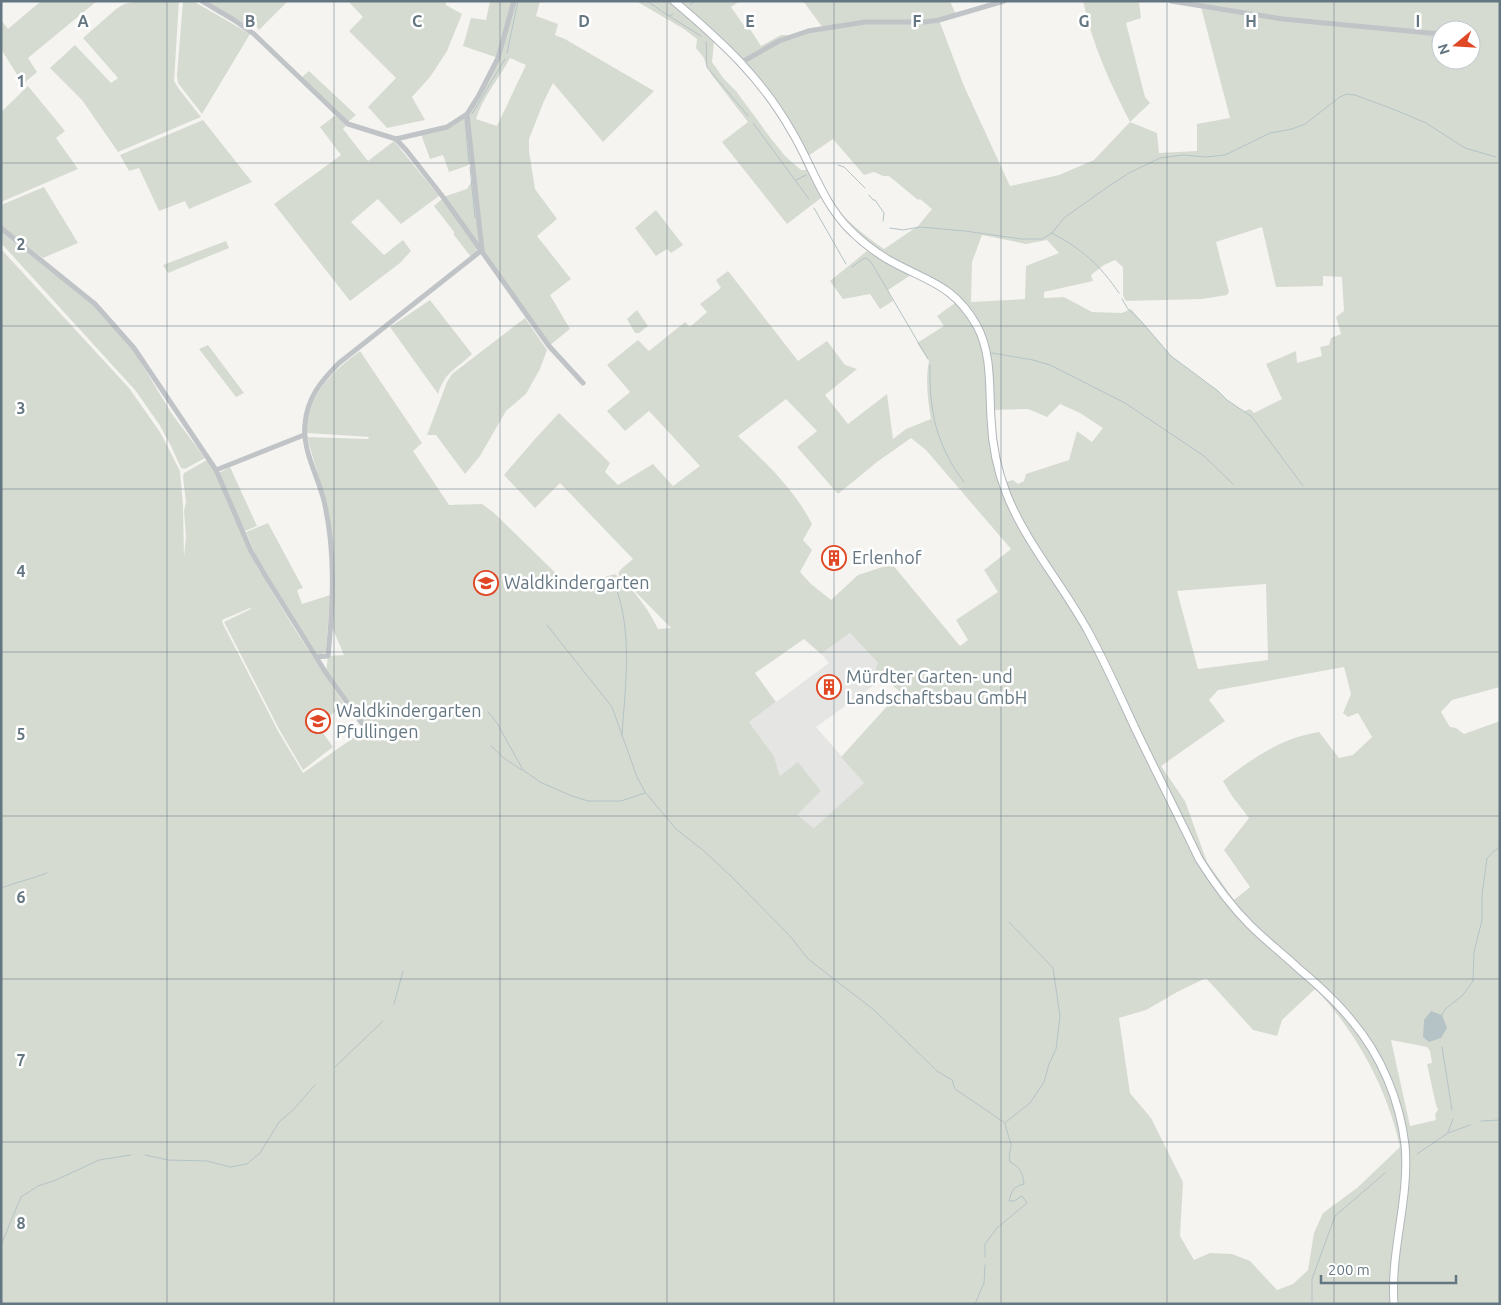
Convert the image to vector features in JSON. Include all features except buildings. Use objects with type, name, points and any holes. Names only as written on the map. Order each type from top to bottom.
[{"type":"street","points":[[202,1],[254,34],[348,124],[396,139],[408,151],[482,250],[548,346],[583,383]]},
{"type":"street","points":[[396,139],[447,127],[467,114],[489,77],[500,53],[514,1]]},
{"type":"street","points":[[674,1],[711,32],[742,62],[774,103],[792,131],[824,196],[844,224],[858,238],[885,258],[922,275],[946,290],[969,314],[978,327],[986,353],[989,374],[994,450],[1009,500],[1028,537],[1090,635],[1200,859],[1216,886],[1231,905],[1250,925],[1330,997],[1353,1021],[1372,1048],[1385,1074],[1394,1096],[1405,1145],[1405,1188],[1394,1270],[1394,1304]]},
{"type":"street","points":[[742,62],[779,41],[808,31],[865,22],[925,22],[939,20],[1004,1]]},
{"type":"street","points":[[1171,1],[1283,19],[1431,33]]},
{"type":"street","points":[[467,114],[482,250]]},
{"type":"street","points":[[1,228],[95,304],[114,323],[134,348],[216,470],[266,577],[316,657],[366,729]]},
{"type":"street","points":[[316,657],[328,656],[333,572],[324,500],[304,435],[311,397],[322,380],[340,363],[482,250]]},
{"type":"street","points":[[216,470],[304,435]]},
{"type":"shaded area","points":[[41,1],[97,1],[28,58],[37,72],[23,84],[1,49],[1,20],[8,29]]},
{"type":"shaded area","points":[[138,1],[179,1],[174,81],[201,117],[118,152],[82,100],[50,68],[75,45],[111,83],[118,78],[83,38],[116,9],[124,4]]},
{"type":"shaded area","points":[[183,1],[193,1],[250,34],[202,114],[178,83]]},
{"type":"shaded area","points":[[203,1],[288,1],[259,30],[253,21],[247,27]]},
{"type":"shaded area","points":[[348,1],[446,1],[446,5],[462,14],[447,51],[430,77],[412,97],[425,120],[387,128],[368,107],[396,78],[349,31],[363,17]]},
{"type":"shaded area","points":[[490,1],[540,1],[536,16],[558,24],[555,35],[654,91],[603,142],[553,83],[544,101],[529,139],[529,151],[535,189],[557,219],[537,236],[571,279],[550,295],[570,329],[549,346],[443,197],[467,189],[474,177],[472,164],[449,172],[443,155],[430,159],[421,134],[434,131],[467,114],[498,58],[463,46],[471,18],[486,20]],"holes":[[[510,58],[526,65],[497,126],[476,119],[487,95]]]},
{"type":"shaded area","points":[[636,1],[740,1],[731,7],[745,27],[748,26],[761,46],[781,35],[796,35],[823,28],[803,1],[950,1],[956,15],[939,20],[964,86],[1010,186],[1059,175],[1094,160],[1130,122],[1157,133],[1159,153],[1197,151],[1197,124],[1230,118],[1201,7],[1171,1],[1500,1],[1500,687],[1452,700],[1441,712],[1450,727],[1456,728],[1464,734],[1500,721],[1500,1304],[1,1304],[1,249],[129,388],[160,432],[180,471],[184,557],[186,537],[184,511],[186,502],[184,473],[207,460],[214,470],[257,567],[344,704],[318,726],[333,747],[303,770],[279,729],[224,622],[251,609],[222,620],[278,731],[303,773],[366,729],[326,673],[328,656],[344,655],[332,627],[334,593],[325,500],[307,437],[368,439],[369,437],[307,433],[308,419],[316,396],[331,376],[360,351],[422,443],[413,451],[449,505],[482,504],[493,512],[572,589],[615,574],[640,599],[658,629],[671,628],[618,574],[633,559],[560,483],[535,508],[504,475],[559,413],[610,463],[605,472],[618,485],[653,464],[673,486],[700,466],[649,411],[625,431],[607,411],[630,392],[607,365],[638,340],[649,351],[685,322],[690,327],[707,312],[700,304],[721,288],[716,280],[728,271],[798,361],[827,341],[845,365],[857,369],[825,395],[848,424],[887,394],[893,439],[906,429],[931,419],[927,383],[929,361],[917,343],[944,326],[937,316],[955,303],[938,289],[911,275],[888,290],[893,301],[880,309],[870,294],[843,299],[830,281],[867,251],[842,226],[821,198],[787,224],[722,142],[748,122],[711,74],[704,58],[696,48],[697,39],[684,29]],"holes":[[[714,42],[740,67],[768,101],[791,137],[806,170],[801,170],[786,157],[712,62]],[[833,139],[864,175],[874,172],[883,176],[889,176],[932,209],[918,226],[884,249],[849,221],[836,207],[808,156]],[[1262,227],[1276,287],[1323,286],[1323,276],[1342,277],[1344,311],[1336,317],[1341,334],[1331,338],[1329,345],[1320,347],[1322,356],[1297,363],[1296,351],[1266,364],[1282,399],[1254,413],[1250,409],[1244,411],[1227,400],[1218,391],[1171,356],[1131,309],[1122,313],[1092,312],[1064,297],[1044,298],[1044,292],[1093,281],[1091,275],[1104,265],[1115,260],[1123,267],[1123,296],[1126,301],[1202,299],[1227,295],[1229,292],[1216,242]],[[982,235],[1026,244],[1047,240],[1059,253],[1026,266],[1025,299],[971,302],[972,262]],[[786,399],[817,431],[797,447],[838,494],[877,462],[911,438],[926,450],[1011,549],[984,570],[998,592],[956,620],[968,640],[960,646],[892,564],[858,575],[831,600],[811,584],[800,572],[812,550],[803,540],[812,524],[797,499],[779,477],[738,436]],[[1060,404],[1080,413],[1103,428],[1092,442],[1077,431],[1069,460],[1026,474],[1024,481],[1018,484],[1013,480],[1006,482],[996,446],[993,410],[1028,409],[1047,417]],[[1266,584],[1268,660],[1198,669],[1177,591]],[[850,633],[878,663],[875,670],[900,692],[841,757],[864,783],[814,828],[797,815],[821,791],[798,762],[780,776],[774,756],[749,722],[776,702],[755,673],[804,639],[821,654]],[[1344,667],[1351,694],[1343,713],[1348,717],[1358,713],[1372,737],[1353,755],[1339,758],[1319,732],[1305,735],[1268,750],[1245,764],[1223,781],[1249,818],[1224,850],[1250,887],[1234,900],[1207,862],[1185,801],[1161,766],[1225,721],[1209,700],[1218,690]],[[1206,978],[1253,1030],[1277,1036],[1282,1020],[1315,989],[1330,1005],[1368,1062],[1395,1125],[1400,1147],[1357,1188],[1323,1213],[1314,1233],[1308,1270],[1293,1284],[1277,1290],[1250,1261],[1232,1254],[1210,1253],[1194,1260],[1180,1236],[1183,1182],[1151,1118],[1130,1093],[1119,1018],[1146,1010]],[[1391,1040],[1427,1047],[1430,1051],[1432,1063],[1427,1064],[1438,1110],[1435,1114],[1436,1120],[1410,1126]]]},
{"type":"shaded area","points":[[1083,1],[1139,1],[1141,18],[1126,23],[1145,97],[1150,103],[1130,122],[1102,63],[1091,33]]},
{"type":"shaded area","points":[[309,71],[356,115],[348,122],[302,77]]},
{"type":"shaded area","points":[[28,86],[65,131],[56,138],[78,169],[1,202],[1,112]]},
{"type":"shaded area","points":[[336,115],[347,125],[343,129],[368,161],[394,141],[439,196],[401,224],[378,199],[351,222],[384,255],[403,240],[411,251],[400,263],[350,301],[274,204],[341,155],[320,127]]},
{"type":"shaded area","points":[[203,120],[252,182],[189,209],[185,201],[159,211],[139,168],[129,171],[120,155]]},
{"type":"shaded area","points":[[44,187],[78,243],[43,258],[1,226],[1,205]]},
{"type":"shaded area","points":[[442,199],[478,248],[477,252],[471,257],[434,206]]},
{"type":"shaded area","points":[[656,210],[683,245],[671,253],[667,249],[656,256],[635,228]]},
{"type":"shaded area","points":[[1,230],[95,307],[132,348],[172,414],[205,458],[185,469],[181,468],[159,424],[135,390],[1,243]]},
{"type":"shaded area","points":[[226,241],[229,248],[168,273],[163,265]]},
{"type":"shaded area","points":[[430,300],[472,354],[448,375],[438,394],[390,327]]},
{"type":"shaded area","points":[[637,310],[648,326],[639,333],[635,333],[627,319]]},
{"type":"shaded area","points":[[525,318],[547,350],[540,369],[526,394],[506,411],[480,456],[465,474],[436,435],[427,435],[447,382],[452,374]]},
{"type":"shaded area","points":[[208,345],[244,393],[236,397],[199,349]]},
{"type":"shaded area","points":[[230,467],[257,526],[245,531],[219,473]]},
{"type":"shaded area","points":[[268,523],[303,588],[297,590],[302,604],[330,595],[326,652],[320,655],[315,654],[262,570],[246,532]]},
{"type":"shaded area","points":[[850,633],[878,663],[875,670],[884,678],[816,727],[865,783],[814,828],[796,815],[821,791],[780,776],[774,756],[749,722],[829,663],[821,654]]},
{"type":"shaded area","points":[[1431,1011],[1442,1015],[1447,1028],[1441,1038],[1429,1042],[1423,1037],[1424,1020]]},
{"type":"waterway","points":[[507,53],[518,1]]},
{"type":"waterway","points":[[647,1],[669,16],[673,14]]},
{"type":"waterway","points":[[690,5],[695,1]]},
{"type":"waterway","points":[[669,16],[701,36]]},
{"type":"waterway","points":[[706,42],[707,67],[748,116]]},
{"type":"waterway","points":[[472,114],[505,59]]},
{"type":"waterway","points":[[890,228],[903,230],[920,227],[1021,239],[1042,239],[1052,233],[1064,218],[1109,186],[1129,173],[1160,158],[1183,155],[1206,157],[1225,155],[1270,133],[1292,129],[1305,124],[1340,97],[1347,94],[1355,95],[1393,109],[1426,123],[1465,148],[1496,157]]},
{"type":"waterway","points":[[465,119],[469,162]]},
{"type":"waterway","points":[[753,123],[809,199]]},
{"type":"waterway","points":[[838,165],[844,167],[865,188]]},
{"type":"waterway","points":[[470,167],[475,218]]},
{"type":"waterway","points":[[796,180],[806,175]]},
{"type":"waterway","points":[[869,195],[884,213],[883,221]]},
{"type":"waterway","points":[[814,208],[846,264]]},
{"type":"waterway","points":[[1052,233],[1073,245],[1090,258],[1119,293]]},
{"type":"waterway","points":[[852,267],[866,258],[871,262],[928,359]]},
{"type":"waterway","points":[[1122,299],[1128,309],[1171,356],[1252,417],[1303,486]]},
{"type":"waterway","points":[[992,353],[1050,365],[1125,403],[1204,456],[1233,484]]},
{"type":"waterway","points":[[930,365],[931,397],[936,427],[947,455],[964,482]]},
{"type":"waterway","points":[[616,588],[625,624],[626,642],[626,680],[622,735]]},
{"type":"waterway","points":[[547,625],[612,707],[637,777],[645,792],[676,829],[704,851],[732,877],[790,936],[808,959],[874,1010],[937,1071],[952,1080],[955,1089],[1005,1123],[1011,1144],[1010,1162],[1020,1171],[1024,1184],[1017,1186],[1011,1194],[1009,1201],[1014,1201],[1022,1196],[1027,1203],[997,1228],[985,1244],[985,1257]]},
{"type":"waterway","points":[[488,712],[497,723],[523,770],[540,782],[588,801],[621,801],[645,793]]},
{"type":"waterway","points":[[491,746],[505,759],[522,770]]},
{"type":"waterway","points":[[1442,1015],[1445,1009],[1462,996],[1473,981],[1474,952],[1482,920],[1482,895],[1487,858],[1500,846]]},
{"type":"waterway","points":[[1,888],[47,873]]},
{"type":"waterway","points":[[1006,1122],[1030,1103],[1044,1082],[1056,1049],[1060,1016],[1053,968],[1009,922]]},
{"type":"waterway","points":[[394,1004],[403,971]]},
{"type":"waterway","points":[[335,1067],[383,1021]]},
{"type":"waterway","points":[[1442,1047],[1452,1110]]},
{"type":"waterway","points":[[145,1155],[168,1160],[207,1161],[230,1167],[247,1164],[260,1153],[279,1122],[294,1109],[315,1085]]},
{"type":"waterway","points":[[1448,1132],[1453,1119]]},
{"type":"waterway","points":[[1481,1121],[1500,1120]]},
{"type":"waterway","points":[[1417,1154],[1448,1133],[1470,1125]]},
{"type":"waterway","points":[[1,1245],[21,1197],[38,1186],[56,1180],[99,1160],[131,1155]]},
{"type":"waterway","points":[[1312,1304],[1312,1279],[1335,1216],[1385,1173]]},
{"type":"waterway","points":[[975,1304],[984,1283],[985,1265]]},
{"type":"place","name":"Erlenhof","points":[[834,558]]},
{"type":"place","name":"Waldkindergarten","points":[[486,583]]},
{"type":"place","name":"Mürdter Garten- und Landschaftsbau GmbH","points":[[829,687]]},
{"type":"place","name":"Waldkindergarten Pfullingen","points":[[318,721]]}]
